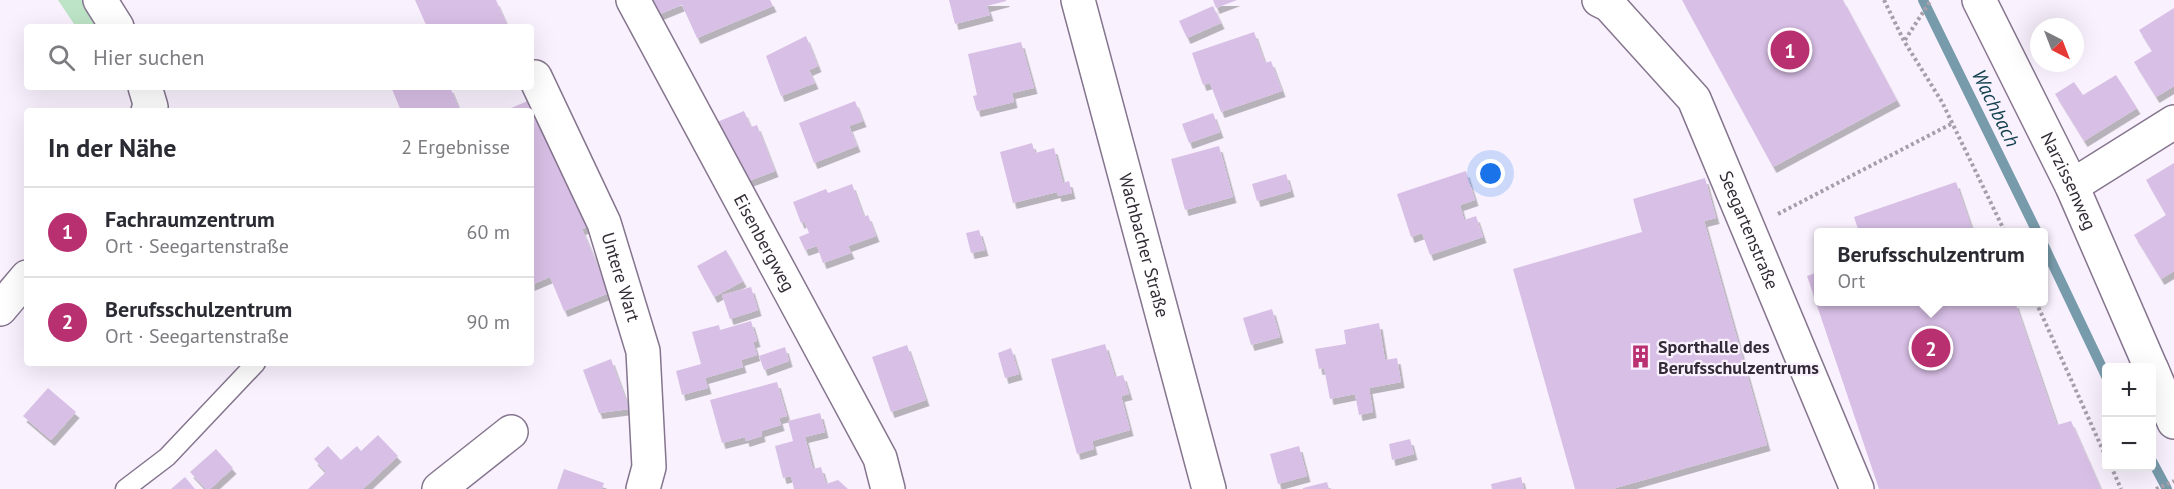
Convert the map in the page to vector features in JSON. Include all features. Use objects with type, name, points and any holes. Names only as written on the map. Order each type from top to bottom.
[{"type":"street","points":[[100,0],[115,24]]},
{"type":"street","name":"Eisenbergweg","points":[[633,0],[880,458],[888,489]]},
{"type":"street","name":"Wachbacher Straße","points":[[1078,0],[1209,489]]},
{"type":"street","name":"Seegartenstraße","points":[[1599,0],[1609,4],[1694,99],[1857,489]]},
{"type":"street","name":"Narzissenweg","points":[[1979,0],[2072,186],[2148,363]]},
{"type":"street","name":"Untere Wart","points":[[535,76],[604,223],[643,351],[649,467],[643,489]]},
{"type":"street","points":[[146,90],[150,108]]},
{"type":"street","points":[[2072,186],[2174,122]]},
{"type":"street","points":[[0,309],[24,281]]},
{"type":"street","name":"Narzissenweg","points":[[2156,381],[2174,422]]},
{"type":"street","points":[[439,489],[511,432]]},
{"type":"lane","points":[[125,489],[167,457],[253,366]]},
{"type":"path","points":[[1884,0],[1904,41],[1953,123],[2003,228]]},
{"type":"path","points":[[1904,41],[1930,0]]},
{"type":"path","points":[[1748,229],[1953,123]]},
{"type":"path","points":[[2038,306],[2102,448]]},
{"type":"path","points":[[2113,471],[2121,489]]},
{"type":"path","points":[[2156,489],[2174,481]]},
{"type":"green space","points":[[58,0],[100,0],[115,24],[74,24]]},
{"type":"building","points":[[415,0],[496,0],[507,24],[426,24]]},
{"type":"building","points":[[648,0],[770,0],[773,6],[697,38],[682,5],[655,16]]},
{"type":"building","points":[[949,0],[1006,1],[987,6],[990,15],[955,24]]},
{"type":"building","points":[[1213,0],[1237,0],[1216,8]]},
{"type":"building","points":[[1682,0],[1843,0],[1897,100],[1773,167]]},
{"type":"building","points":[[1213,6],[1221,23],[1187,38],[1179,21]]},
{"type":"building","points":[[2174,8],[2174,86],[2156,97],[2134,62],[2152,51],[2139,30]]},
{"type":"building","points":[[1254,32],[1265,63],[1271,61],[1282,91],[1221,112],[1210,83],[1203,85],[1192,53]]},
{"type":"building","points":[[806,36],[818,66],[809,70],[815,83],[781,96],[766,56]]},
{"type":"building","points":[[1021,42],[1034,88],[1012,93],[1014,102],[977,111],[973,96],[977,95],[968,54]]},
{"type":"building","points":[[2116,75],[2137,108],[2084,141],[2055,94],[2074,82],[2083,95]]},
{"type":"building","points":[[392,90],[451,90],[459,108],[400,108]]},
{"type":"building","points":[[537,97],[590,226],[582,229],[609,293],[564,311],[550,277],[534,284],[534,108],[511,108]]},
{"type":"building","points":[[855,101],[863,121],[849,126],[857,146],[814,163],[799,123]]},
{"type":"building","points":[[744,111],[751,127],[757,125],[775,171],[741,184],[717,122]]},
{"type":"building","points":[[1213,113],[1220,132],[1189,143],[1182,124]]},
{"type":"building","points":[[1032,143],[1035,153],[1054,148],[1063,183],[1069,181],[1072,193],[1058,196],[1057,192],[1013,203],[1000,152]]},
{"type":"building","points":[[1219,146],[1233,197],[1185,210],[1171,159]]},
{"type":"building","points":[[2174,163],[2174,271],[2161,279],[2134,235],[2166,215],[2146,180]]},
{"type":"building","points":[[1466,171],[1475,200],[1460,205],[1464,220],[1476,216],[1483,237],[1430,255],[1422,233],[1411,237],[1397,194]]},
{"type":"building","points":[[1286,174],[1291,191],[1257,201],[1252,184]]},
{"type":"building","name":"Sporthalle des Berufsschulzentrums","points":[[1705,178],[1716,218],[1704,221],[1767,445],[1612,489],[1575,489],[1513,269],[1642,232],[1633,199]]},
{"type":"building","points":[[1956,182],[1972,228],[1858,228],[1854,217]]},
{"type":"building","points":[[852,184],[864,217],[868,215],[876,236],[848,246],[851,253],[823,263],[817,246],[805,250],[799,237],[809,233],[804,221],[801,223],[793,202],[826,189],[828,193]]},
{"type":"building","points":[[979,230],[985,250],[971,253],[966,233]]},
{"type":"building","points":[[726,250],[743,281],[714,297],[697,266]]},
{"type":"building","points":[[1814,273],[1814,297],[1807,276]]},
{"type":"building","points":[[751,287],[758,310],[730,319],[722,295]]},
{"type":"building","points":[[1817,306],[2016,306],[2057,425],[2071,421],[2101,489],[1879,489]]},
{"type":"building","points":[[1272,309],[1280,337],[1251,345],[1243,318]]},
{"type":"building","points":[[751,321],[757,341],[753,342],[757,355],[741,360],[743,367],[705,378],[708,388],[682,395],[676,371],[701,364],[692,332],[719,325],[720,330]]},
{"type":"building","points":[[1379,323],[1385,360],[1397,358],[1401,382],[1369,388],[1373,412],[1359,415],[1355,394],[1330,399],[1324,368],[1319,369],[1315,349],[1346,344],[1344,330]]},
{"type":"building","points":[[1105,344],[1115,377],[1123,375],[1129,394],[1121,396],[1130,430],[1092,441],[1094,449],[1077,454],[1051,359]]},
{"type":"building","points":[[907,345],[926,400],[891,412],[872,357]]},
{"type":"building","points":[[785,347],[789,361],[764,370],[759,356]]},
{"type":"building","points":[[1011,348],[1019,374],[1005,378],[998,353]]},
{"type":"building","points":[[611,359],[629,409],[599,413],[583,370]]},
{"type":"building","points":[[777,382],[787,416],[779,418],[781,425],[761,431],[762,436],[746,441],[745,437],[722,443],[710,400]]},
{"type":"building","points":[[48,388],[76,412],[51,440],[23,416]]},
{"type":"building","points":[[820,413],[825,432],[805,437],[813,469],[821,467],[826,484],[838,480],[848,489],[794,489],[791,476],[783,478],[775,446],[793,441],[788,421]]},
{"type":"building","points":[[378,435],[398,456],[363,489],[308,489],[326,472],[314,459],[328,446],[341,460],[357,446],[361,451]]},
{"type":"building","points":[[1410,439],[1414,454],[1392,460],[1389,444]]},
{"type":"building","points":[[1299,446],[1307,476],[1278,484],[1270,454]]},
{"type":"building","points":[[216,449],[233,468],[210,489],[206,489],[190,472]]},
{"type":"building","points":[[564,469],[604,483],[602,489],[557,489]]},
{"type":"building","points":[[185,477],[195,489],[171,489]]},
{"type":"building","points":[[1521,477],[1524,489],[1492,489],[1491,484]]},
{"type":"building","points":[[1327,482],[1329,489],[1303,489],[1303,488]]},
{"type":"waterway","name":"Wachbach","points":[[1923,0],[2035,228]]},
{"type":"waterway","name":"Wachbach","points":[[2048,254],[2102,368]]},
{"type":"waterway","name":"Wachbach","points":[[2156,468],[2167,489]]},
{"type":"place","name":"Fachraumzentrum","points":[[1790,50]]},
{"type":"place","name":"Berufsschulzentrum","points":[[1931,348]]},
{"type":"place","name":"Sporthalle des Berufsschulzentrums","points":[[1640,357]]}]
